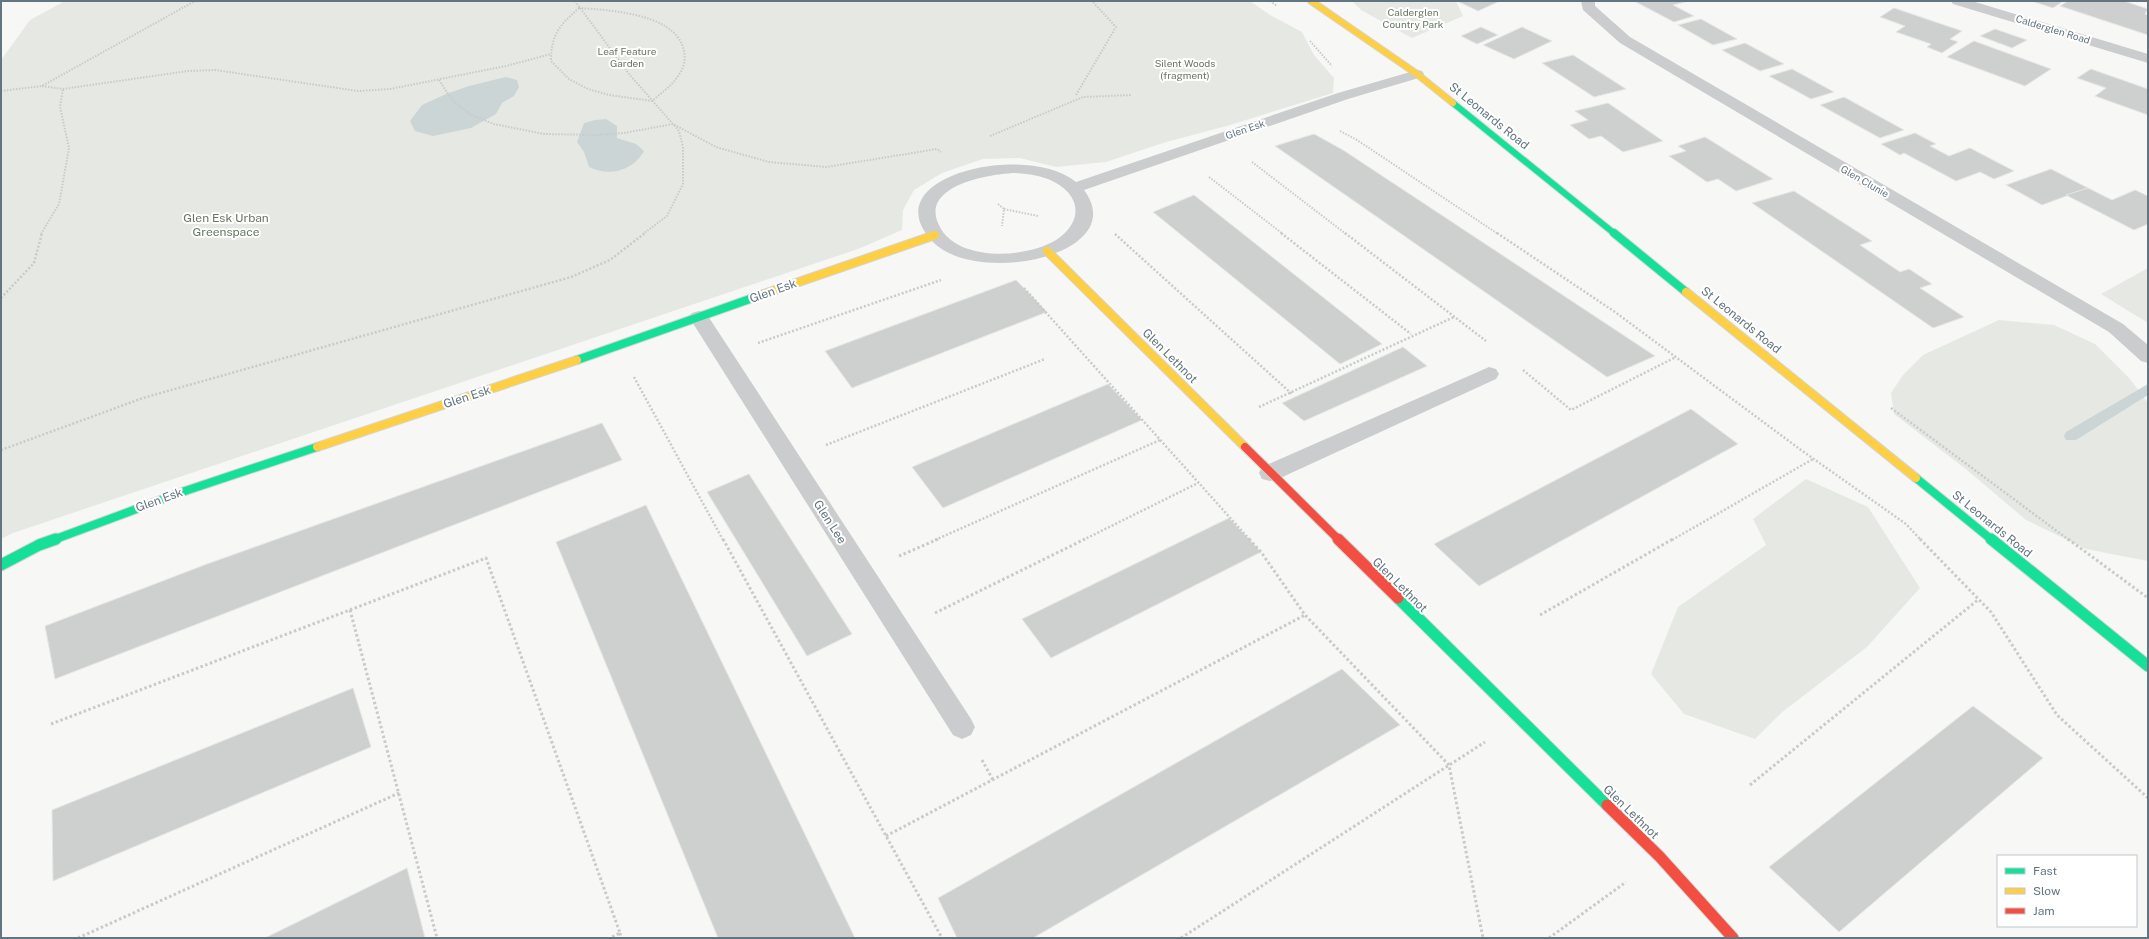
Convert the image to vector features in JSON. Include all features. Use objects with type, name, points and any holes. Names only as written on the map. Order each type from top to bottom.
[{"type":"street","name":"St Leonards Road","points":[[1311,1],[1417,74],[2148,666]]},
{"type":"street","name":"Glen Clunie","points":[[1588,1],[1588,7],[1625,40],[2116,328],[2148,356]]},
{"type":"street","name":"Calderglen Road","points":[[1958,1],[2148,58]]},
{"type":"street","name":"Glen Esk","points":[[1075,188],[1354,92],[1417,74]]},
{"type":"street","points":[[1015,168],[1038,171],[1059,178],[1075,188],[1084,201],[1086,215],[1081,225],[1070,239],[1047,251],[1024,257],[1000,259],[980,257],[962,252],[946,245],[935,235],[927,222],[928,208],[935,194],[944,187],[968,174],[991,169],[1015,168]]},
{"type":"street","name":"Glen Esk","points":[[1,565],[39,545],[186,491],[617,347],[902,244],[935,235]]},
{"type":"street","name":"Glen Lethnot","points":[[1047,251],[1660,857],[1733,938]]},
{"type":"street","name":"Glen Lee","points":[[699,317],[962,727]]},
{"type":"street","points":[[1270,473],[1489,374]]},
{"type":"path","points":[[42,86],[195,1]]},
{"type":"path","points":[[1,450],[143,398],[571,277],[610,260],[667,216],[683,184],[683,147],[678,131],[629,74],[575,1]]},
{"type":"path","points":[[1076,95],[1116,27],[1092,1]]},
{"type":"path","points":[[1270,1],[1278,7]]},
{"type":"path","points":[[579,8],[630,13],[651,20],[670,30],[682,46],[684,63],[678,76],[652,101],[618,98],[593,90],[569,79],[551,61],[551,54],[550,44],[561,24],[579,8]]},
{"type":"path","points":[[1309,40],[1354,92]]},
{"type":"path","points":[[1,91],[42,86],[63,89],[180,72],[215,70],[358,91],[390,89],[506,66],[551,54]]},
{"type":"path","points":[[439,80],[446,94],[471,115],[501,126],[535,133],[615,134],[646,131],[673,124],[716,147],[769,162],[826,167],[937,149],[968,174],[1004,209],[1000,259],[1016,280],[1048,312],[1198,483],[1261,552],[1305,615],[1449,765],[1483,938]]},
{"type":"path","points":[[1,298],[34,263],[42,232],[59,204],[70,148],[60,107],[63,89]]},
{"type":"path","points":[[989,137],[1083,97],[1131,95]]},
{"type":"path","points":[[1334,128],[1357,140],[1615,312],[1813,459],[1906,524],[1991,612],[2057,715],[2148,798]]},
{"type":"path","points":[[1222,138],[1490,344]]},
{"type":"path","points":[[1206,174],[1411,334]]},
{"type":"path","points":[[1081,225],[1112,232],[1292,394]]},
{"type":"path","points":[[723,355],[1000,259]]},
{"type":"path","points":[[1221,423],[1292,394],[1411,334],[1454,317]]},
{"type":"path","points":[[617,347],[942,938]]},
{"type":"path","points":[[1519,366],[1571,410],[1676,357]]},
{"type":"path","points":[[789,459],[1045,359]]},
{"type":"path","points":[[1888,405],[2148,598]]},
{"type":"path","points":[[862,573],[1160,440]]},
{"type":"path","points":[[1540,615],[1813,459]]},
{"type":"path","points":[[900,630],[1198,483]]},
{"type":"path","points":[[51,724],[486,558],[621,938]]},
{"type":"path","points":[[1750,785],[1979,599]]},
{"type":"path","points":[[350,610],[438,938]]},
{"type":"path","points":[[886,836],[1305,615]]},
{"type":"path","points":[[1181,938],[1520,720]]},
{"type":"path","points":[[78,938],[399,793]]},
{"type":"path","points":[[1549,938],[1660,857]]},
{"type":"path","points":[[610,938],[620,933]]},
{"type":"green space","name":"Glen Esk Urban Greenspace","points":[[65,1],[1250,1],[1270,15],[1302,32],[1314,55],[1334,78],[1333,93],[1230,125],[1163,143],[1106,162],[1056,167],[1020,158],[983,159],[942,173],[914,190],[903,210],[902,230],[858,249],[13,533],[1,539],[1,60],[30,20]]},
{"type":"green space","name":"Calderglen Country Park","points":[[1352,1],[1456,1],[1463,16],[1412,38],[1361,10]]},
{"type":"green space","points":[[2148,268],[2148,323],[2101,294]]},
{"type":"green space","points":[[1999,320],[2054,325],[2095,344],[2130,379],[2148,403],[2148,561],[2086,549],[2026,520],[1967,470],[1894,414],[1891,393],[1903,375],[1923,355]]},
{"type":"green space","points":[[1806,479],[1868,507],[1920,588],[1867,647],[1781,713],[1755,739],[1684,714],[1651,674],[1678,607],[1766,545],[1753,519]]},
{"type":"shaded area","points":[[506,77],[517,80],[519,87],[514,96],[502,103],[496,114],[471,128],[433,136],[415,131],[410,121],[422,105],[446,94],[469,86]]},
{"type":"shaded area","points":[[606,119],[617,126],[617,138],[636,144],[644,151],[634,163],[612,172],[604,172],[589,167],[584,152],[577,142],[584,123]]},
{"type":"building","points":[[1457,1],[1500,1],[1478,11]]},
{"type":"building","points":[[1634,1],[1689,1],[1673,5],[1694,16],[1674,22]]},
{"type":"building","points":[[2031,1],[2058,1],[2062,2],[2053,8]]},
{"type":"building","points":[[2068,1],[2124,1],[2148,9],[2145,14],[2148,15],[2148,35],[2060,6]]},
{"type":"building","points":[[1894,8],[1962,31],[1950,39],[1958,42],[1942,53],[1927,47],[1931,44],[1896,32],[1905,26],[1880,17]]},
{"type":"building","points":[[1701,19],[1737,39],[1713,45],[1678,25]]},
{"type":"building","points":[[1481,27],[1498,35],[1477,44],[1461,36]]},
{"type":"building","points":[[1522,27],[1552,41],[1514,59],[1483,45]]},
{"type":"building","points":[[1995,29],[2027,40],[2012,48],[1980,36]]},
{"type":"building","points":[[1974,41],[2051,69],[2025,86],[1947,57]]},
{"type":"building","points":[[1745,43],[1784,64],[1760,71],[1722,50]]},
{"type":"building","points":[[1573,55],[1626,89],[1594,97],[1542,63]]},
{"type":"building","points":[[1792,69],[1834,92],[1811,99],[1769,76]]},
{"type":"building","points":[[2091,69],[2148,89],[2148,115],[2095,96],[2106,88],[2077,78]]},
{"type":"building","points":[[1844,97],[1904,130],[1880,138],[1820,105]]},
{"type":"building","points":[[1608,103],[1663,141],[1623,152],[1601,136],[1589,139],[1570,125],[1588,120],[1575,111]]},
{"type":"building","points":[[1915,133],[1936,144],[1930,146],[1949,156],[1970,148],[2014,171],[1994,179],[1980,172],[1956,181],[1904,153],[1900,155],[1881,144]]},
{"type":"building","points":[[1314,134],[1343,150],[1655,356],[1607,377],[1275,146]]},
{"type":"building","points":[[1705,137],[1773,179],[1736,191],[1718,179],[1707,182],[1669,156],[1686,151],[1678,146]]},
{"type":"building","points":[[2051,169],[2088,188],[2042,205],[2006,185]]},
{"type":"building","points":[[2088,188],[2112,200],[2135,190],[2148,196],[2148,224],[2134,230],[2066,195]]},
{"type":"building","points":[[1794,191],[1872,241],[1860,245],[1900,272],[1909,269],[1932,284],[1920,288],[1964,317],[1933,328],[1752,203]]},
{"type":"building","points":[[1194,195],[1382,344],[1340,364],[1153,212]]},
{"type":"building","points":[[1016,280],[1047,312],[852,388],[825,351]]},
{"type":"building","points":[[1403,347],[1427,366],[1304,421],[1282,403]]},
{"type":"building","points":[[1108,384],[1142,420],[943,508],[912,467]]},
{"type":"building","points":[[1691,409],[1738,444],[1479,586],[1434,544]]},
{"type":"building","points":[[602,423],[622,460],[55,679],[45,626],[207,564]]},
{"type":"building","points":[[749,474],[852,634],[807,656],[707,492]]},
{"type":"building","points":[[646,505],[855,938],[718,938],[556,542]]},
{"type":"building","points":[[1229,518],[1261,552],[1051,658],[1022,619]]},
{"type":"building","points":[[1342,669],[1400,725],[1033,938],[957,938],[938,898]]},
{"type":"building","points":[[353,688],[371,747],[53,881],[52,810]]},
{"type":"building","points":[[1973,706],[2043,758],[1839,932],[1769,867]]},
{"type":"building","points":[[407,868],[425,938],[265,938]]},
{"type":"waterway","points":[[2071,436],[2148,389]]},
{"type":"traffic: fast","points":[[1453,103],[1686,292]]},
{"type":"traffic: fast","points":[[577,360],[764,294]]},
{"type":"traffic: fast","points":[[1,565],[39,545],[185,491],[317,447]]},
{"type":"traffic: fast","points":[[1916,478],[2148,666]]},
{"type":"traffic: fast","points":[[1398,598],[1607,805]]},
{"type":"traffic: slow","points":[[1311,1],[1417,74],[1453,103]]},
{"type":"traffic: slow","points":[[764,294],[935,235]]},
{"type":"traffic: slow","points":[[1047,251],[1245,447]]},
{"type":"traffic: slow","points":[[1686,292],[1916,478]]},
{"type":"traffic: slow","points":[[317,447],[577,360]]},
{"type":"traffic: jam","points":[[1245,447],[1398,598]]},
{"type":"traffic: jam","points":[[1607,805],[1660,857],[1733,938]]},
{"type":"park label","name":"Leaf Feature Garden","points":[[627,56]]},
{"type":"park label","name":"Silent Woods (fragment)","points":[[1185,68]]}]
